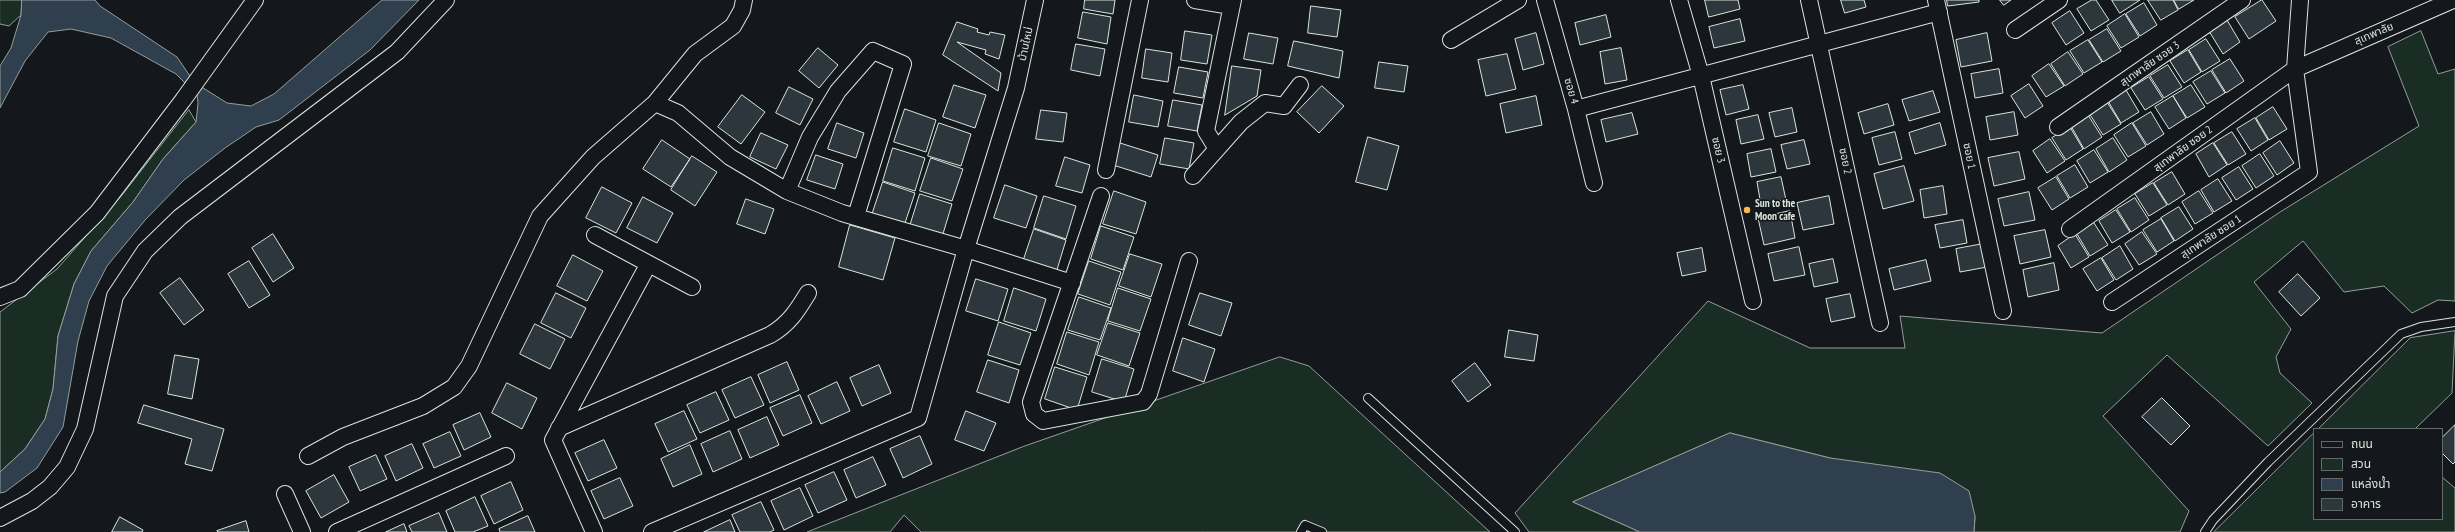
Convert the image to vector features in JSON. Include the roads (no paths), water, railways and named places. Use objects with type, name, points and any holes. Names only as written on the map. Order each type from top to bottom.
[{"type":"street","points":[[0,297],[20,289],[97,213],[205,71],[255,0]]},
{"type":"street","points":[[0,518],[32,501],[50,487],[67,467],[85,428],[115,296],[145,251],[180,216],[397,52],[446,0]]},
{"type":"street","points":[[308,456],[343,437],[423,406],[454,387],[472,360],[540,216],[593,157],[655,103],[695,54],[733,26],[742,10],[744,0]]},
{"type":"street","name":"บ้านใหม่","points":[[652,532],[918,418],[966,249],[1016,88],[1035,0]]},
{"type":"street","points":[[1106,170],[1140,0]]},
{"type":"street","points":[[1194,0],[1232,3],[1206,131],[1217,149]]},
{"type":"street","points":[[1451,40],[1518,0]]},
{"type":"street","name":"ซอย 4","points":[[1545,0],[1576,109],[1594,183]]},
{"type":"street","name":"ซอย 3","points":[[1679,0],[1701,76],[1754,301]]},
{"type":"street","name":"ซอย 2","points":[[1809,0],[1820,44],[1880,323]]},
{"type":"street","points":[[2015,30],[2059,0]]},
{"type":"street","name":"สุเทพาลัย ซอย 3","points":[[2058,127],[2242,0]]},
{"type":"street","points":[[2295,68],[2300,0]]},
{"type":"street","name":"สุเทพาลัย","points":[[2295,68],[2453,0]]},
{"type":"street","points":[[1576,109],[1820,44],[1937,6]]},
{"type":"street","name":"ซอย 1","points":[[1937,6],[2003,311]]},
{"type":"street","points":[[786,192],[810,137],[838,91],[873,51],[903,64],[856,216]]},
{"type":"street","name":"สุเทพาลัย ซอย 1","points":[[2112,302],[2309,172],[2295,68]]},
{"type":"street","name":"สุเทพาลัย ซอย 2","points":[[2070,229],[2295,68]]},
{"type":"street","points":[[1193,176],[1242,122],[1265,103],[1284,106],[1300,84]]},
{"type":"street","points":[[655,103],[678,113],[730,157],[786,192],[856,216],[1072,283]]},
{"type":"street","points":[[1101,196],[1032,402],[1034,414],[1044,421],[1143,402],[1149,394],[1189,260]]},
{"type":"street","points":[[595,235],[692,287]]},
{"type":"street","points":[[594,532],[554,440],[559,428],[648,264]]},
{"type":"street","points":[[559,428],[770,334],[784,326],[794,316],[808,293]]},
{"type":"street","points":[[337,532],[506,456]]},
{"type":"street","points":[[285,494],[302,532]]},
{"type":"lane","points":[[2205,532],[2213,520],[2268,462],[2401,334],[2421,327],[2455,322]]},
{"type":"lane","points":[[1368,398],[1516,532]]},
{"type":"lane","points":[[1301,532],[1305,525],[1322,532]]},
{"type":"water","points":[[22,0],[95,0],[100,6],[177,57],[192,79],[200,86],[227,103],[251,106],[274,94],[382,0],[419,0],[370,50],[279,120],[256,127],[225,148],[184,180],[146,219],[107,266],[89,301],[78,341],[63,427],[37,468],[5,492],[0,493],[0,472],[25,449],[45,419],[53,389],[58,336],[74,284],[91,251],[133,202],[163,159],[196,122],[198,103],[197,95],[176,74],[111,38],[71,29],[48,32],[25,61],[0,108],[0,66],[11,48],[21,15]]},
{"type":"water","points":[[1730,433],[1830,458],[1940,473],[1969,491],[1975,516],[1974,532],[1640,532],[1573,502]]},
{"type":"place","name":"Sun to the Moon cafe","points":[[1747,210]]}]
